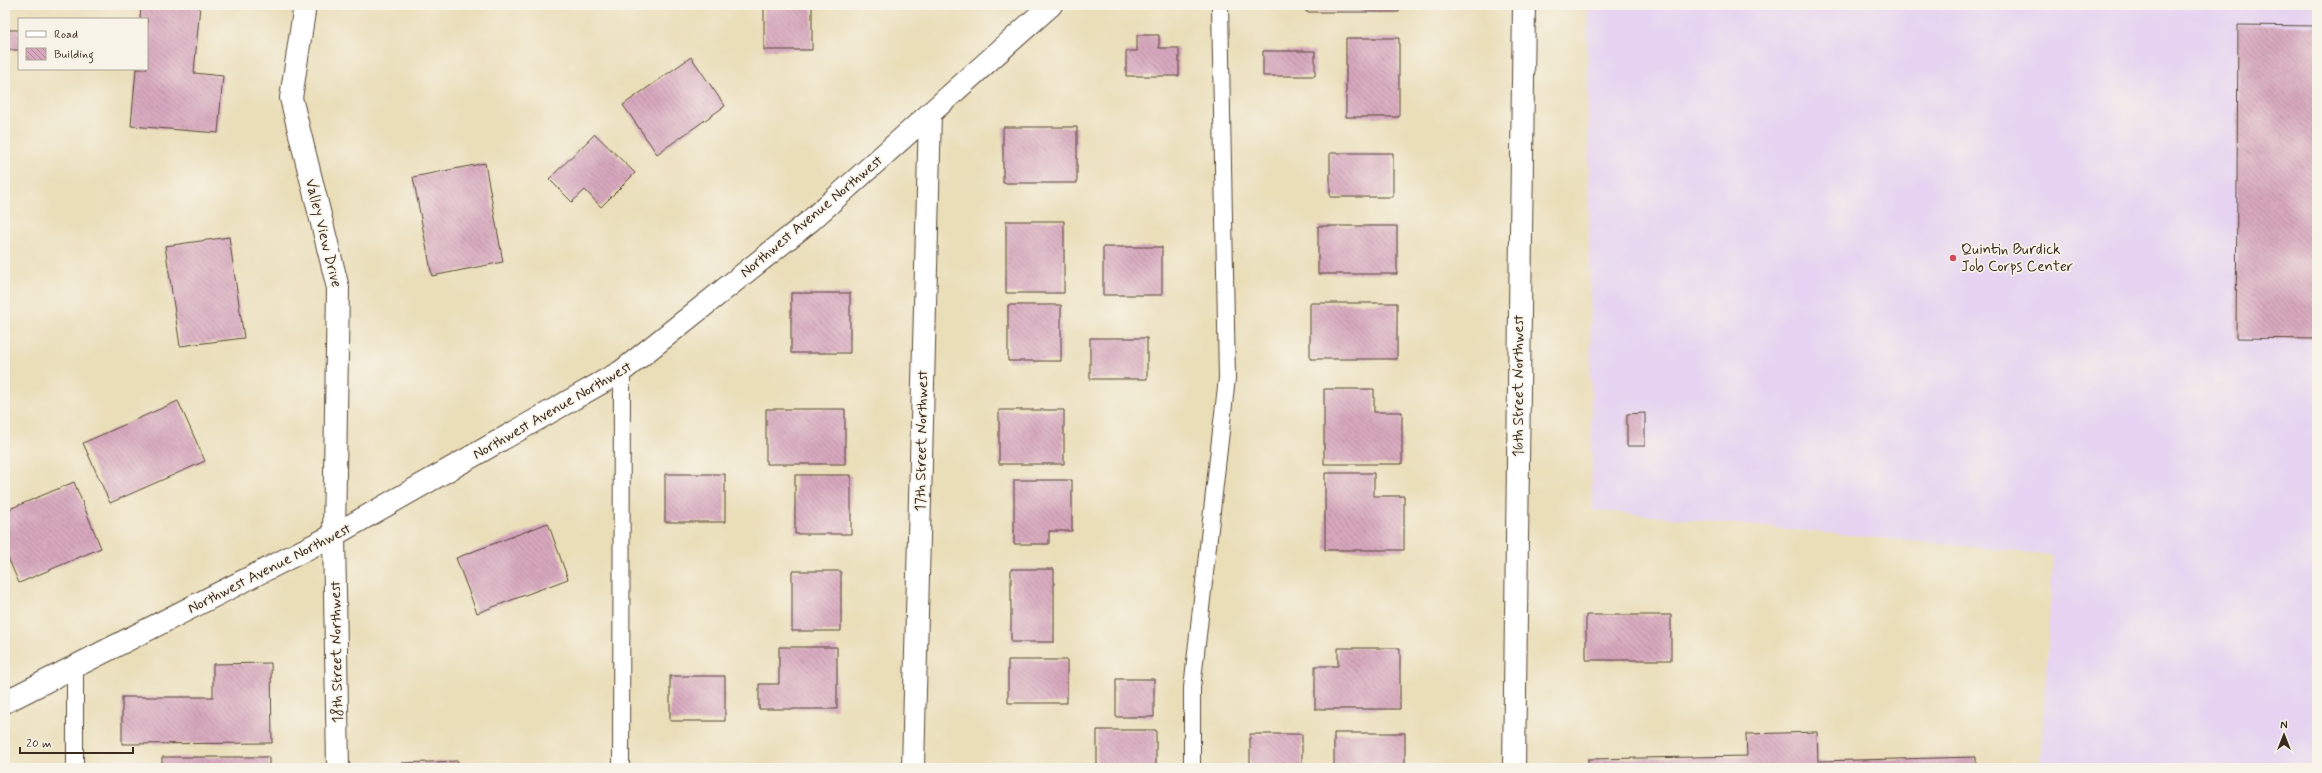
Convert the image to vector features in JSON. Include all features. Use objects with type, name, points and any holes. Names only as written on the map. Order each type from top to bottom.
[{"type":"street","name":"Valley View Drive","points":[[305,5],[291,98],[338,288],[334,535]]},
{"type":"street","name":"Northwest Avenue Northwest","points":[[5,702],[334,535],[622,371],[810,221],[1051,5]]},
{"type":"street","name":"16th Street Northwest","points":[[1514,768],[1524,5]]},
{"type":"street","name":"17th Street Northwest","points":[[913,768],[930,114]]},
{"type":"street","name":"18th Street Northwest","points":[[334,535],[338,768]]},
{"type":"lane","points":[[1192,768],[1192,688],[1227,378],[1220,5]]},
{"type":"lane","points":[[622,371],[622,768]]},
{"type":"lane","points":[[75,667],[75,768]]},
{"type":"shaded area","name":"Quintin Burdick Job Corps Center","points":[[1587,5],[2317,5],[2317,768],[2040,768],[2053,555],[1592,510]]},
{"type":"building","points":[[141,5],[200,5],[194,73],[223,76],[218,133],[131,126],[136,70],[148,70],[148,18],[140,18]]},
{"type":"building","points":[[764,5],[812,5],[812,50],[764,50]]},
{"type":"building","points":[[1306,5],[1399,5],[1399,12],[1306,12]]},
{"type":"building","points":[[2238,25],[2317,26],[2317,339],[2236,338]]},
{"type":"building","points":[[6,30],[18,30],[18,50],[6,50]]},
{"type":"building","points":[[1137,35],[1159,35],[1159,48],[1179,48],[1179,76],[1126,76],[1126,51],[1137,51]]},
{"type":"building","points":[[1346,38],[1399,38],[1399,117],[1346,117]]},
{"type":"building","points":[[1263,51],[1315,51],[1315,76],[1263,76]]},
{"type":"building","points":[[691,57],[725,106],[657,154],[623,105]]},
{"type":"building","points":[[1003,127],[1077,127],[1077,183],[1003,183]]},
{"type":"building","points":[[595,134],[635,173],[601,207],[585,190],[572,202],[549,179]]},
{"type":"building","points":[[1330,153],[1393,153],[1393,197],[1330,197]]},
{"type":"building","points":[[485,163],[503,262],[432,276],[413,177]]},
{"type":"building","points":[[1006,221],[1064,221],[1064,293],[1006,293]]},
{"type":"building","points":[[1318,226],[1397,226],[1397,274],[1318,274]]},
{"type":"building","points":[[229,237],[244,338],[180,346],[165,246]]},
{"type":"building","points":[[1103,247],[1162,247],[1162,295],[1103,295]]},
{"type":"building","points":[[791,293],[850,293],[850,353],[791,353]]},
{"type":"building","points":[[1310,303],[1397,303],[1397,359],[1310,359]]},
{"type":"building","points":[[1008,305],[1061,305],[1061,361],[1008,361]]},
{"type":"building","points":[[1090,338],[1147,338],[1147,379],[1090,379]]},
{"type":"building","points":[[1324,389],[1374,389],[1374,412],[1402,412],[1402,464],[1324,464]]},
{"type":"building","points":[[178,401],[205,461],[110,503],[83,443]]},
{"type":"building","points":[[766,409],[845,409],[845,464],[766,464]]},
{"type":"building","points":[[999,410],[1064,410],[1064,464],[999,464]]},
{"type":"building","points":[[1645,413],[1645,446],[1627,446],[1627,414]]},
{"type":"building","points":[[1325,473],[1374,473],[1374,496],[1404,496],[1404,550],[1325,550]]},
{"type":"building","points":[[665,474],[725,474],[725,522],[665,522]]},
{"type":"building","points":[[795,475],[851,475],[851,534],[795,534]]},
{"type":"building","points":[[1014,480],[1072,480],[1072,531],[1049,531],[1049,544],[1014,544]]},
{"type":"building","points":[[74,482],[101,548],[19,583],[5,551],[5,511]]},
{"type":"building","points":[[548,523],[568,579],[477,613],[456,558]]},
{"type":"building","points":[[1011,569],[1054,569],[1054,642],[1011,642]]},
{"type":"building","points":[[792,571],[841,571],[841,631],[792,631]]},
{"type":"building","points":[[1586,615],[1671,615],[1671,660],[1586,660]]},
{"type":"building","points":[[779,647],[837,647],[837,709],[759,709],[759,684],[779,684]]},
{"type":"building","points":[[1338,648],[1400,648],[1400,709],[1315,709],[1315,666],[1338,666]]},
{"type":"building","points":[[1008,660],[1067,660],[1067,703],[1008,703]]},
{"type":"building","points":[[271,663],[272,743],[122,744],[122,697],[213,697],[213,664]]},
{"type":"building","points":[[670,676],[725,676],[725,721],[670,721]]},
{"type":"building","points":[[1116,679],[1154,679],[1154,717],[1116,717]]},
{"type":"building","points":[[1097,730],[1156,730],[1156,768],[1097,768]]},
{"type":"building","points":[[1817,732],[1818,761],[1976,757],[1976,768],[1588,768],[1588,759],[1747,756],[1746,734]]},
{"type":"building","points":[[1334,733],[1405,733],[1405,768],[1334,768]]},
{"type":"building","points":[[1250,734],[1302,734],[1302,768],[1250,768]]},
{"type":"building","points":[[162,757],[269,757],[269,768],[162,768]]},
{"type":"building","points":[[458,761],[458,768],[403,768],[402,763]]},
{"type":"place","name":"Quintin Burdick Job Corps Center","points":[[1953,258]]}]
